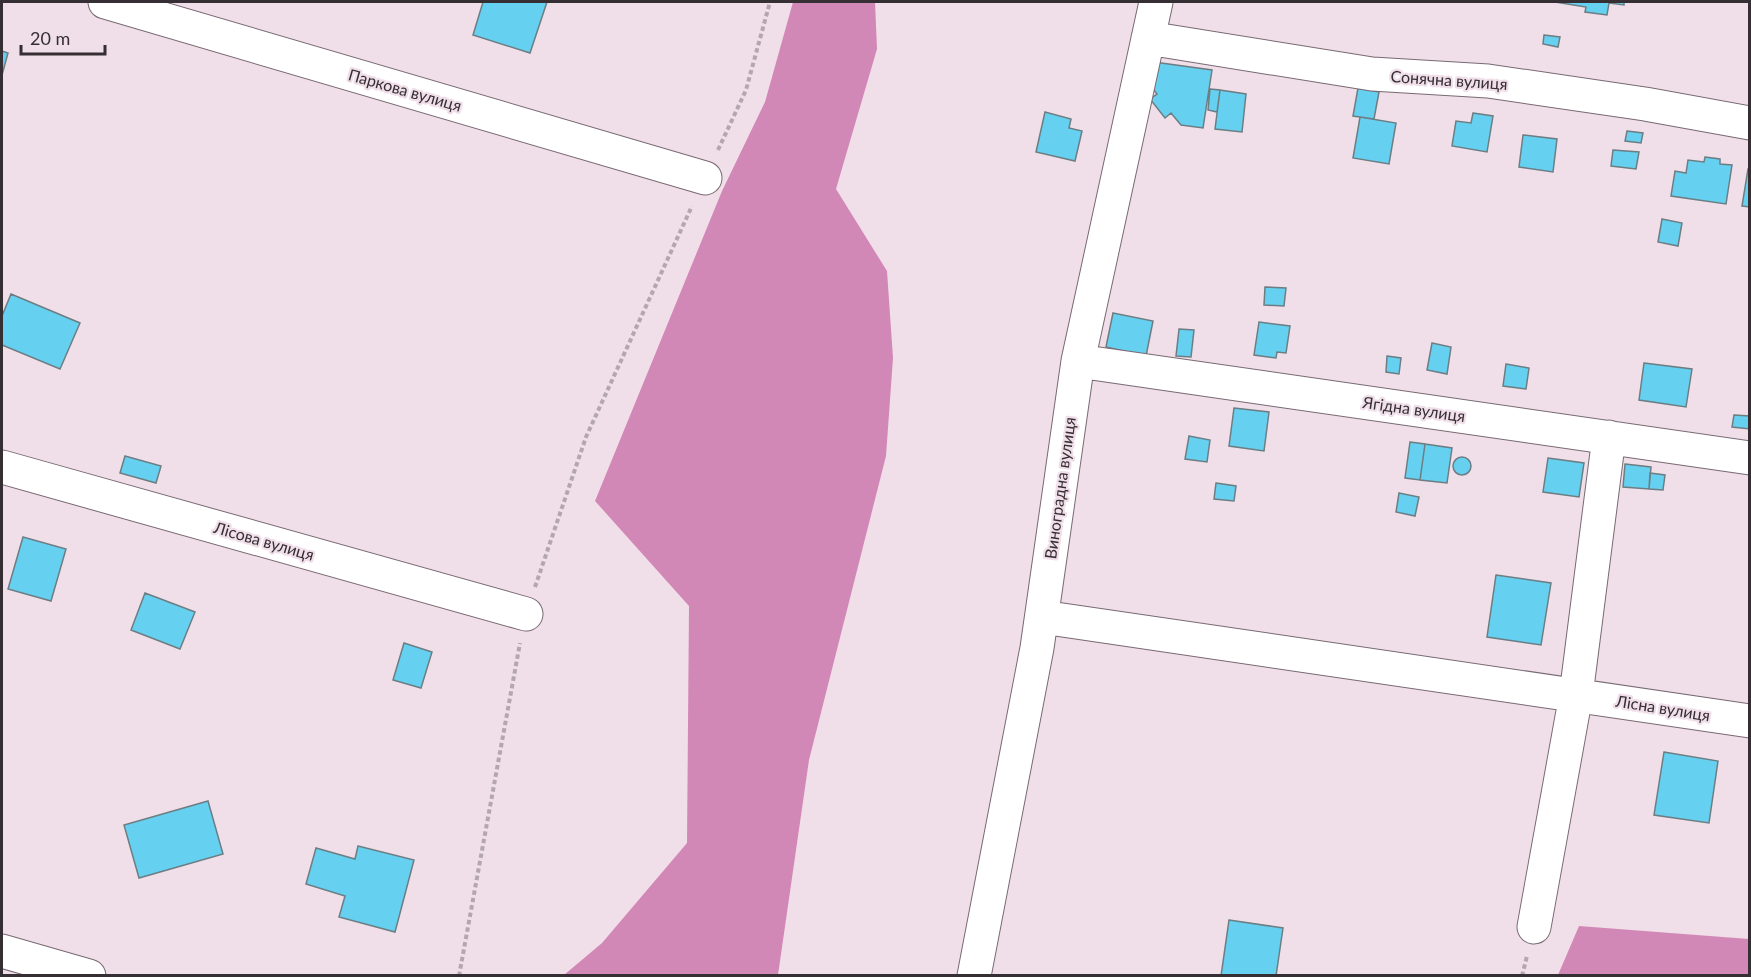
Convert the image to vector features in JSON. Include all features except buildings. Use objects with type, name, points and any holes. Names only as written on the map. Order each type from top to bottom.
[{"type":"street","name":"Паркова вулиця","points":[[105,2],[705,178]]},
{"type":"street","name":"Виноградна вулиця","points":[[974,975],[1042,617],[1078,361],[1156,2]]},
{"type":"street","name":"Сонячна вулиця","points":[[1148,38],[1371,74],[1488,81],[1645,104],[1749,123]]},
{"type":"street","name":"Ягідна вулиця","points":[[1078,361],[1749,458]]},
{"type":"street","points":[[1534,927],[1576,695],[1609,437]]},
{"type":"street","name":"Лісова вулиця","points":[[2,467],[526,614]]},
{"type":"street","name":"Лісна вулиця","points":[[1042,617],[1749,721]]},
{"type":"street","points":[[2,951],[90,975]]},
{"type":"path","points":[[459,975],[526,614],[586,437],[746,90],[770,2]]},
{"type":"shaded area","points":[[793,2],[875,2],[877,49],[836,189],[887,271],[893,358],[886,456],[809,760],[778,975],[564,975],[602,943],[687,843],[689,606],[595,501],[722,191],[765,102]]},
{"type":"shaded area","points":[[1579,926],[1749,939],[1749,975],[1558,975]]}]
